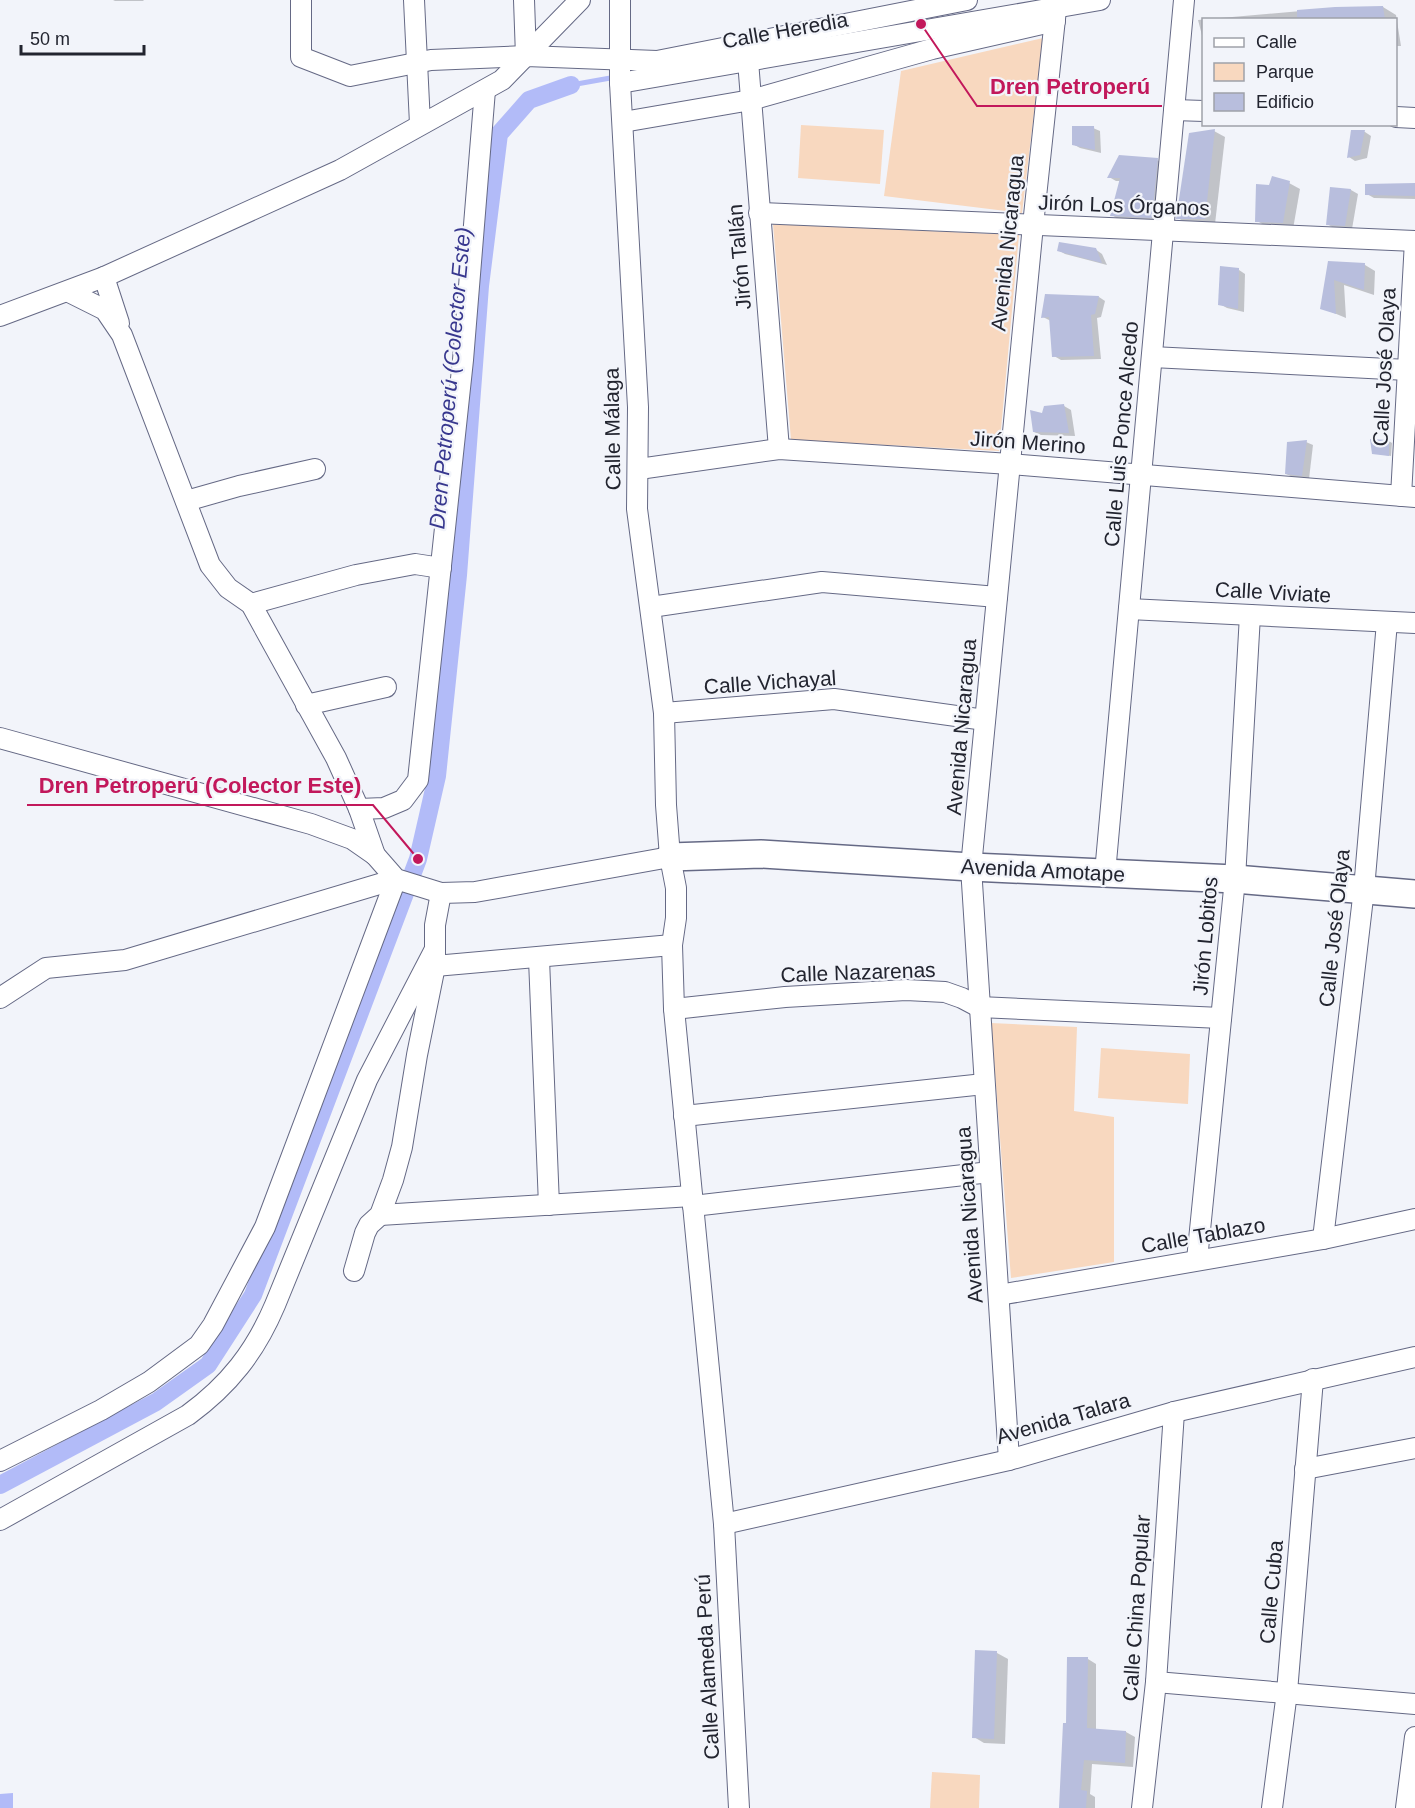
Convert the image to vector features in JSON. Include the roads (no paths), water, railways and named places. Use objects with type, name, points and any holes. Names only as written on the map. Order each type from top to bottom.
[{"type":"street","points":[[301,0],[301,57],[350,76],[431,60],[526,56],[657,61],[923,4],[967,0]]},
{"type":"street","points":[[414,0],[420,124]]},
{"type":"street","points":[[524,0],[526,56]]},
{"type":"street","points":[[0,316],[104,277],[340,170],[502,80],[580,0]]},
{"type":"street","name":"Calle Málaga","points":[[620,0],[620,83],[638,406],[637,509],[664,713],[666,805],[670,857],[676,888],[676,918],[672,945],[674,1009],[692,1201]]},
{"type":"street","name":"Calle Heredia","points":[[620,83],[1056,10],[1101,0]]},
{"type":"street","name":"Calle Luis Ponce Alcedo","points":[[1105,873],[1184,0]]},
{"type":"street","points":[[921,31],[923,4]]},
{"type":"street","points":[[623,122],[751,100],[932,49],[1056,10]]},
{"type":"street","name":"Avenida Nicaragua","points":[[1010,1460],[971,867],[1056,10]]},
{"type":"street","name":"Jirón Tallán","points":[[748,61],[779,449]]},
{"type":"street","points":[[312,824],[332,824],[341,820],[358,806],[384,808],[403,800],[418,780],[463,360],[485,90]]},
{"type":"street","points":[[1174,110],[1202,111]]},
{"type":"street","points":[[1397,117],[1415,118]]},
{"type":"street","name":"Jirón Los Órganos","points":[[759,213],[1415,241]]},
{"type":"street","name":"Calle José Olaya","points":[[1408,497],[1408,370],[1415,241]]},
{"type":"street","points":[[104,277],[122,334],[210,566],[228,588],[251,604],[336,758],[358,806],[375,855]]},
{"type":"street","points":[[69,292],[105,310],[122,334]]},
{"type":"street","points":[[1152,357],[1408,370]]},
{"type":"street","name":"Jirón Merino","points":[[639,469],[779,449],[1010,464],[1408,497]]},
{"type":"street","points":[[186,501],[315,469]]},
{"type":"street","points":[[251,604],[356,575],[415,564],[441,568]]},
{"type":"street","points":[[651,607],[822,582],[997,597]]},
{"type":"street","name":"Calle Viviate","points":[[1129,609],[1415,623]]},
{"type":"street","name":"Jirón Lobitos","points":[[1197,1260],[1235,879],[1250,615]]},
{"type":"street","name":"Calle José Olaya","points":[[1323,1239],[1364,890],[1387,622]]},
{"type":"street","points":[[306,705],[386,687]]},
{"type":"street","name":"Calle Vichayal","points":[[664,713],[834,699],[985,720]]},
{"type":"street","points":[[0,738],[312,824],[352,839],[375,855],[396,879],[441,893],[475,892],[670,857]]},
{"type":"street","name":"Avenida Amotape","points":[[670,857],[761,854],[971,867],[1235,879],[1415,894]]},
{"type":"street","points":[[0,998],[46,968],[125,960],[396,879]]},
{"type":"street","points":[[0,1461],[101,1410],[149,1382],[199,1345],[213,1325],[265,1227],[396,879]]},
{"type":"street","points":[[354,1271],[365,1233],[369,1225],[380,1215],[402,1147],[435,957],[435,926],[441,893]]},
{"type":"street","points":[[435,957],[539,958],[672,945]]},
{"type":"street","points":[[0,1520],[188,1415],[212,1397],[248,1356],[263,1332],[275,1305],[367,1080],[435,957]]},
{"type":"street","points":[[539,958],[549,1205]]},
{"type":"street","name":"Calle Nazarenas","points":[[674,1009],[785,997],[906,990],[945,992],[979,1007],[1221,1018]]},
{"type":"street","points":[[684,1116],[984,1084]]},
{"type":"street","points":[[380,1215],[549,1205],[692,1201],[990,1172]]},
{"type":"street","name":"Calle Alameda Perú","points":[[692,1201],[724,1524],[739,1808]]},
{"type":"street","name":"Calle Tablazo","points":[[999,1295],[1323,1239],[1415,1219]]},
{"type":"street","name":"Avenida Talara","points":[[724,1524],[1010,1460],[1174,1412],[1415,1357]]},
{"type":"street","name":"Calle Cuba","points":[[1272,1808],[1287,1692],[1313,1379]]},
{"type":"street","name":"Calle China Popular","points":[[1142,1808],[1156,1682],[1174,1412]]},
{"type":"street","points":[[1305,1469],[1415,1448]]},
{"type":"street","points":[[1156,1682],[1415,1704]]},
{"type":"street","points":[[1406,1808],[1415,1737]]},
{"type":"water","points":[[13,1793],[13,1808],[0,1808],[0,1794]]},
{"type":"waterway","points":[[571,85],[616,77]]},
{"type":"waterway","name":"Dren Petroperú (Colector Este)","points":[[0,1485],[156,1402],[208,1365],[253,1295],[418,859],[437,776],[458,575],[480,286],[499,134],[529,100],[571,85]]},
{"type":"place","name":"Dren Petroperú","points":[[921,24]]},
{"type":"place","name":"Dren Petroperú (Colector Este)","points":[[418,859]]}]
